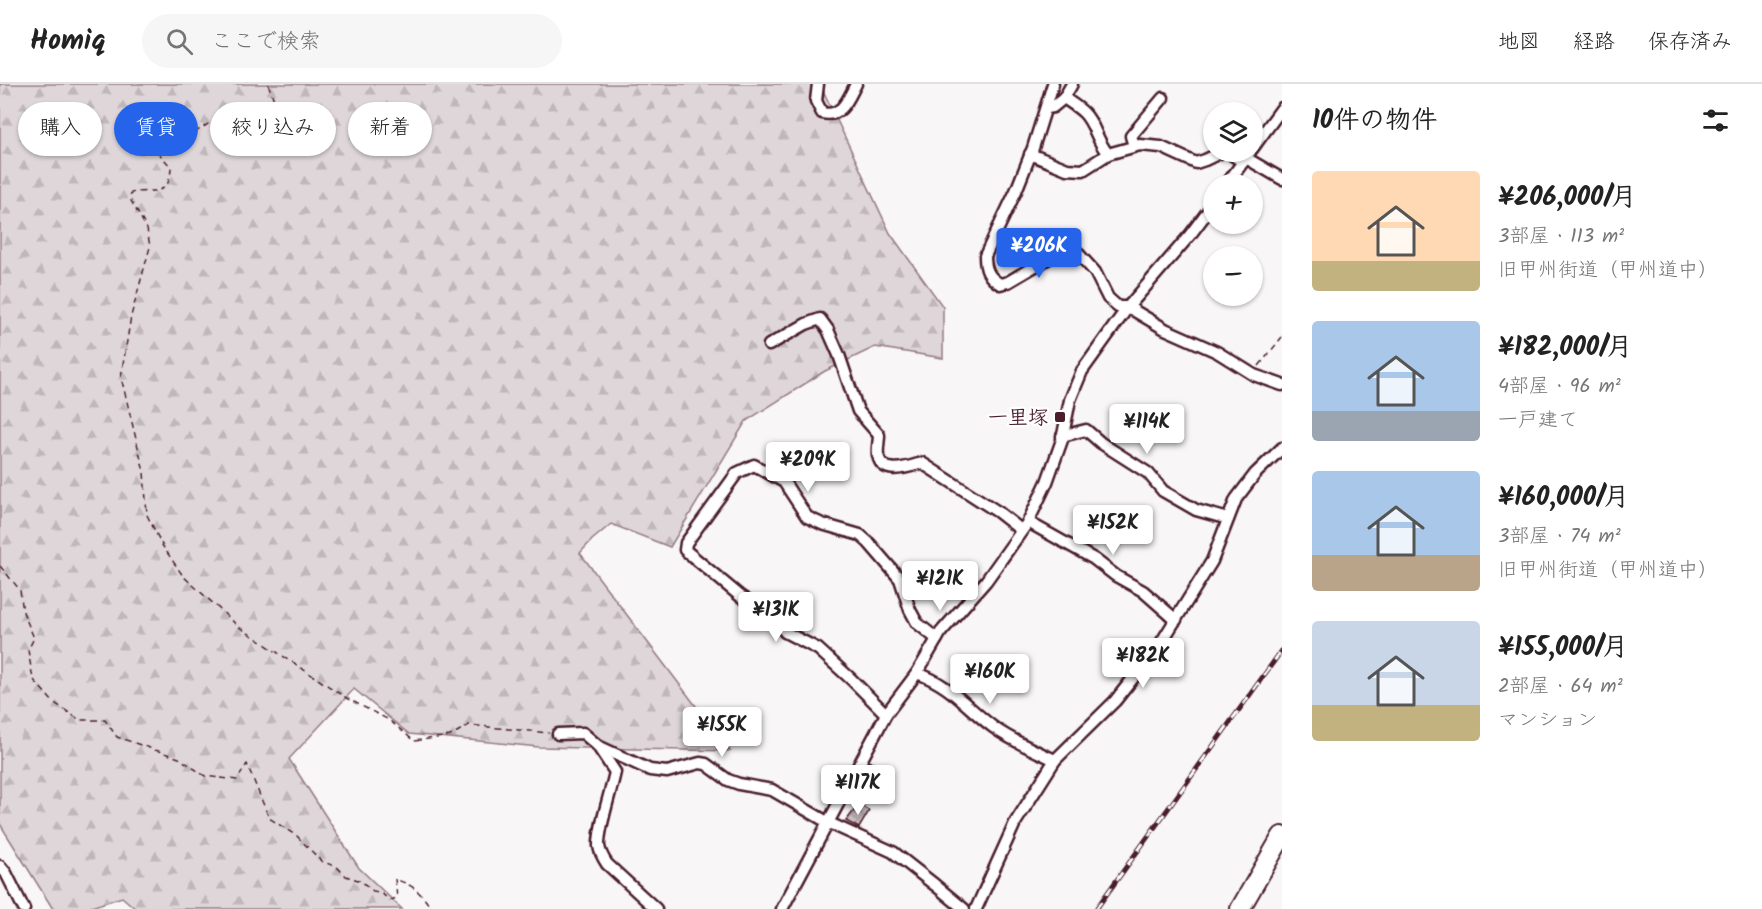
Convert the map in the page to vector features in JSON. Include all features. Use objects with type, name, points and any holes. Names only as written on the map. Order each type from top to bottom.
[{"type":"highway","points":[[1240,909],[1282,836]]},
{"type":"street","points":[[818,84],[816,100],[822,113],[829,115],[842,109],[856,84]]},
{"type":"street","points":[[1053,84],[1047,108],[1012,201],[985,256],[985,268],[990,276],[1000,284],[1008,282],[1066,248],[1075,250],[1095,272],[1108,298],[1118,307],[1128,307],[1165,329],[1217,352],[1253,374],[1282,385]]},
{"type":"street","points":[[1047,108],[1058,104],[1072,84]]},
{"type":"street","points":[[1064,98],[1085,113],[1099,144],[1108,154]]},
{"type":"street","points":[[1134,146],[1131,136],[1163,98]]},
{"type":"street","points":[[1263,134],[1282,108]]},
{"type":"street","points":[[1030,154],[1067,169],[1083,170],[1108,154],[1134,146],[1161,147],[1196,163],[1203,161]]},
{"type":"street","points":[[1258,162],[1282,179]]},
{"type":"street","points":[[782,909],[886,714],[917,673],[937,639],[986,581],[1025,526],[1047,482],[1062,436],[1070,400],[1082,371],[1128,307],[1203,218]]},
{"type":"street","points":[[769,345],[806,324],[820,320],[828,330],[839,356],[858,411],[879,435],[878,455],[883,465],[894,470],[922,463],[998,512],[1094,559],[1116,576],[1143,591],[1176,620]]},
{"type":"street","points":[[1062,436],[1086,430],[1148,472],[1163,490],[1196,510],[1227,519]]},
{"type":"street","points":[[976,909],[1015,823],[1055,760],[1115,701],[1161,643],[1212,561],[1236,499],[1255,474],[1282,448]]},
{"type":"street","points":[[886,714],[818,650],[785,632],[774,618],[740,596],[685,550],[686,543],[737,473],[754,465],[784,482],[807,517],[860,536],[869,543],[900,579],[910,610],[917,623],[937,639]]},
{"type":"street","points":[[917,673],[951,690],[993,727],[1017,742],[1055,760]]},
{"type":"street","points":[[558,734],[583,733],[598,746],[615,772],[600,830],[601,855],[607,864],[656,909]]},
{"type":"street","points":[[598,746],[651,770],[667,772],[700,763],[706,764],[728,780],[772,790],[829,823],[892,852],[963,909]]},
{"type":"street","points":[[0,866],[6,873],[24,909]]},
{"type":"path","points":[[268,84],[280,116],[279,148],[270,154],[211,122],[190,133],[174,129],[155,137],[154,149],[171,167],[171,178],[164,188],[157,192],[130,193],[130,199],[147,229],[150,248],[131,316],[122,377],[144,472],[147,515],[162,544],[183,576],[239,627],[348,699],[389,720],[414,741],[450,736],[469,725],[558,734]]},
{"type":"path","points":[[1253,374],[1282,337]]},
{"type":"path","points":[[0,566],[20,590],[23,612],[34,638],[28,650],[33,679],[53,702],[80,720],[105,720],[117,737],[179,758],[205,776],[237,780],[247,764],[269,818],[297,836],[321,861],[337,867],[346,876],[361,881],[390,900],[397,898],[395,879],[410,884],[421,892],[432,909]]},
{"type":"green space","points":[[0,84],[820,84],[890,233],[943,307],[943,358],[875,347],[825,371],[746,421],[670,547],[611,524],[580,553],[730,751],[539,747],[409,734],[354,689],[289,759],[359,868],[402,909],[136,909],[122,897],[85,909],[53,909],[0,824]]},
{"type":"building","points":[[869,761],[876,765],[873,770],[878,773],[873,781],[862,774]]},
{"type":"building","points":[[859,804],[869,811],[859,828],[846,821]]},
{"type":"railway","points":[[1096,909],[1282,650]]},
{"type":"place","name":"一里塚","points":[[1060,417]]}]
